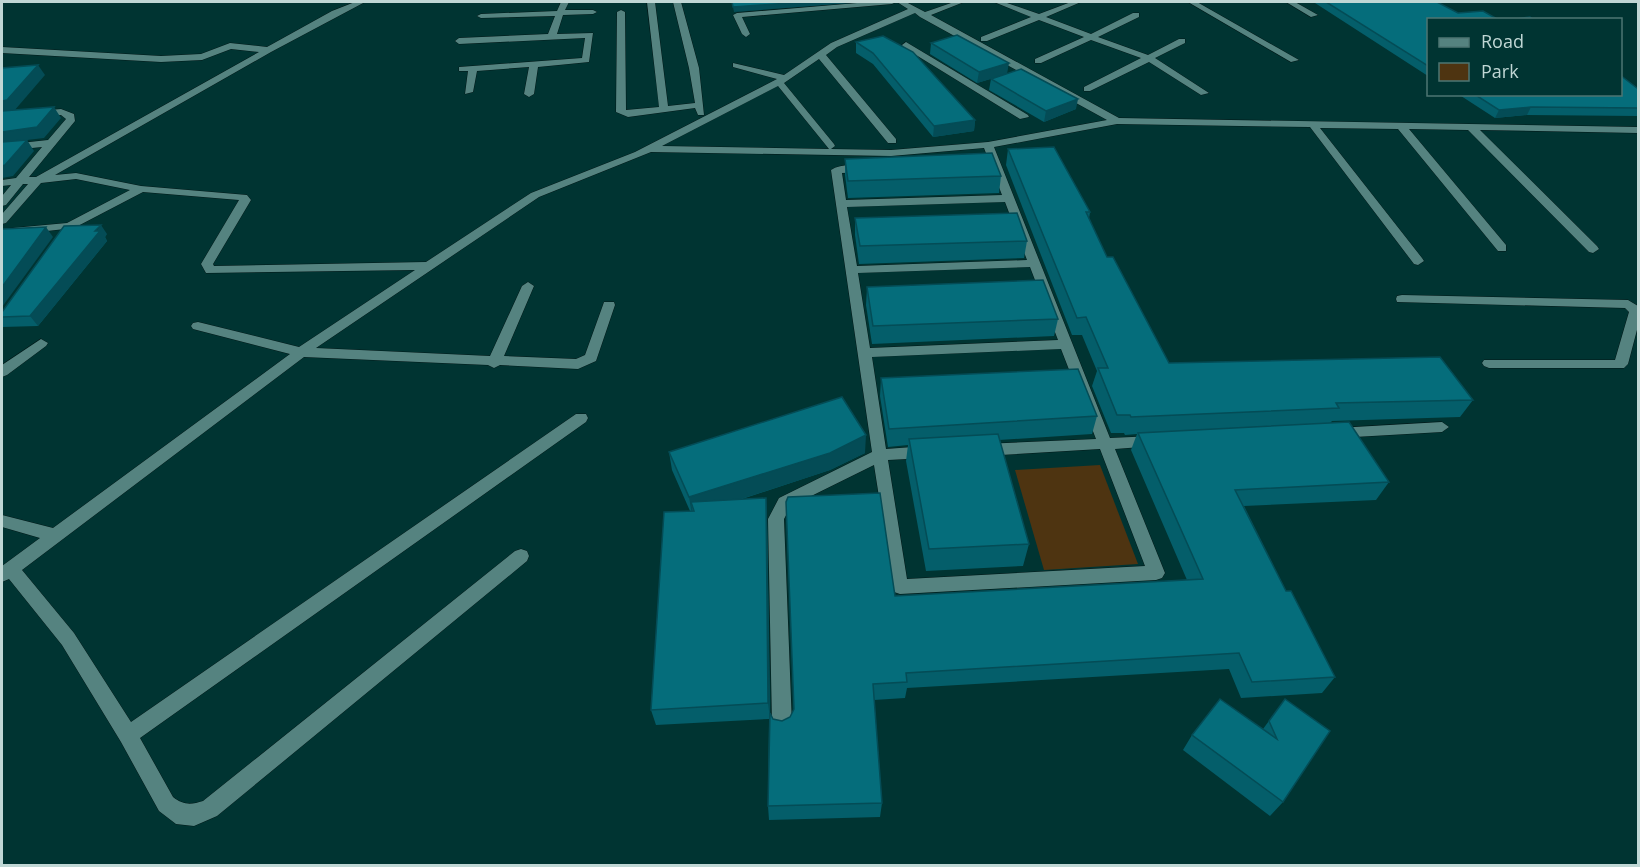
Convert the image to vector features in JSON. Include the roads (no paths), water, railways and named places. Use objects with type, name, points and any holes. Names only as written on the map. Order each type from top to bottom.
[{"type":"street","points":[[2,220],[36,181],[335,13],[362,2]]},
{"type":"street","points":[[552,36],[565,2]]},
{"type":"street","points":[[651,2],[664,110]]},
{"type":"street","points":[[677,2],[694,68],[703,122]]},
{"type":"street","points":[[746,34],[738,15],[892,2]]},
{"type":"street","points":[[901,2],[1117,121]]},
{"type":"street","points":[[520,556],[210,809],[194,815],[176,813],[166,804],[128,735],[69,639],[6,572],[301,352],[535,195],[650,149],[782,80],[834,45],[857,34],[918,12],[960,2]]},
{"type":"street","points":[[998,2],[1149,58],[1204,93]]},
{"type":"street","points":[[984,39],[1077,2]]},
{"type":"street","points":[[1192,2],[1294,60]]},
{"type":"street","points":[[1290,2],[1314,15]]},
{"type":"street","points":[[481,16],[593,12]]},
{"type":"street","points":[[621,12],[621,112],[628,114],[700,105]]},
{"type":"street","points":[[1038,61],[1136,15]]},
{"type":"street","points":[[857,34],[878,41]]},
{"type":"street","points":[[459,41],[590,35],[586,60],[462,69]]},
{"type":"street","points":[[1087,89],[1182,41]]},
{"type":"street","points":[[906,45],[1024,117]]},
{"type":"street","points":[[2,50],[161,59],[202,57],[230,46],[268,50]]},
{"type":"street","points":[[821,55],[892,141]]},
{"type":"street","points":[[529,94],[534,65]]},
{"type":"street","points":[[736,65],[782,80],[830,146]]},
{"type":"street","points":[[468,92],[473,68]]},
{"type":"street","points":[[1019,75],[1029,72]]},
{"type":"street","points":[[976,88],[987,85]]},
{"type":"street","points":[[2,117],[61,112],[69,114],[71,119],[2,203]]},
{"type":"street","points":[[650,149],[870,155],[988,145],[1117,121],[1638,130]]},
{"type":"street","points":[[1313,125],[1418,261]]},
{"type":"street","points":[[1401,126],[1502,248]]},
{"type":"street","points":[[1471,127],[1593,249]]},
{"type":"street","points":[[2,148],[52,143]]},
{"type":"street","points":[[882,168],[836,170],[842,204],[851,230],[852,270],[862,298],[864,353],[875,384],[880,455],[900,587],[1156,573],[1105,444],[1072,375],[1066,344],[1039,290],[1034,263],[1013,224],[1009,198],[990,165],[988,145]]},
{"type":"street","points":[[2,183],[76,176],[141,189],[246,198],[207,264],[210,270],[426,266]]},
{"type":"street","points":[[2,233],[70,226],[141,189]]},
{"type":"street","points":[[842,204],[1009,198]]},
{"type":"street","points":[[56,244],[70,226]]},
{"type":"street","points":[[852,270],[1034,263]]},
{"type":"street","points":[[494,363],[528,286]]},
{"type":"street","points":[[1402,299],[1628,304],[1636,310],[1632,350],[1619,365],[1489,363]]},
{"type":"street","points":[[198,326],[301,352],[494,363],[578,364],[591,358],[609,305]]},
{"type":"street","points":[[2,372],[41,343]]},
{"type":"street","points":[[864,353],[1066,344]]},
{"type":"street","points":[[128,735],[581,418]]},
{"type":"street","points":[[1326,433],[1442,428]]},
{"type":"street","points":[[963,451],[1174,440]]},
{"type":"street","points":[[782,725],[776,519],[778,510],[785,502],[880,455],[939,452]]},
{"type":"street","points":[[2,521],[54,535]]}]
